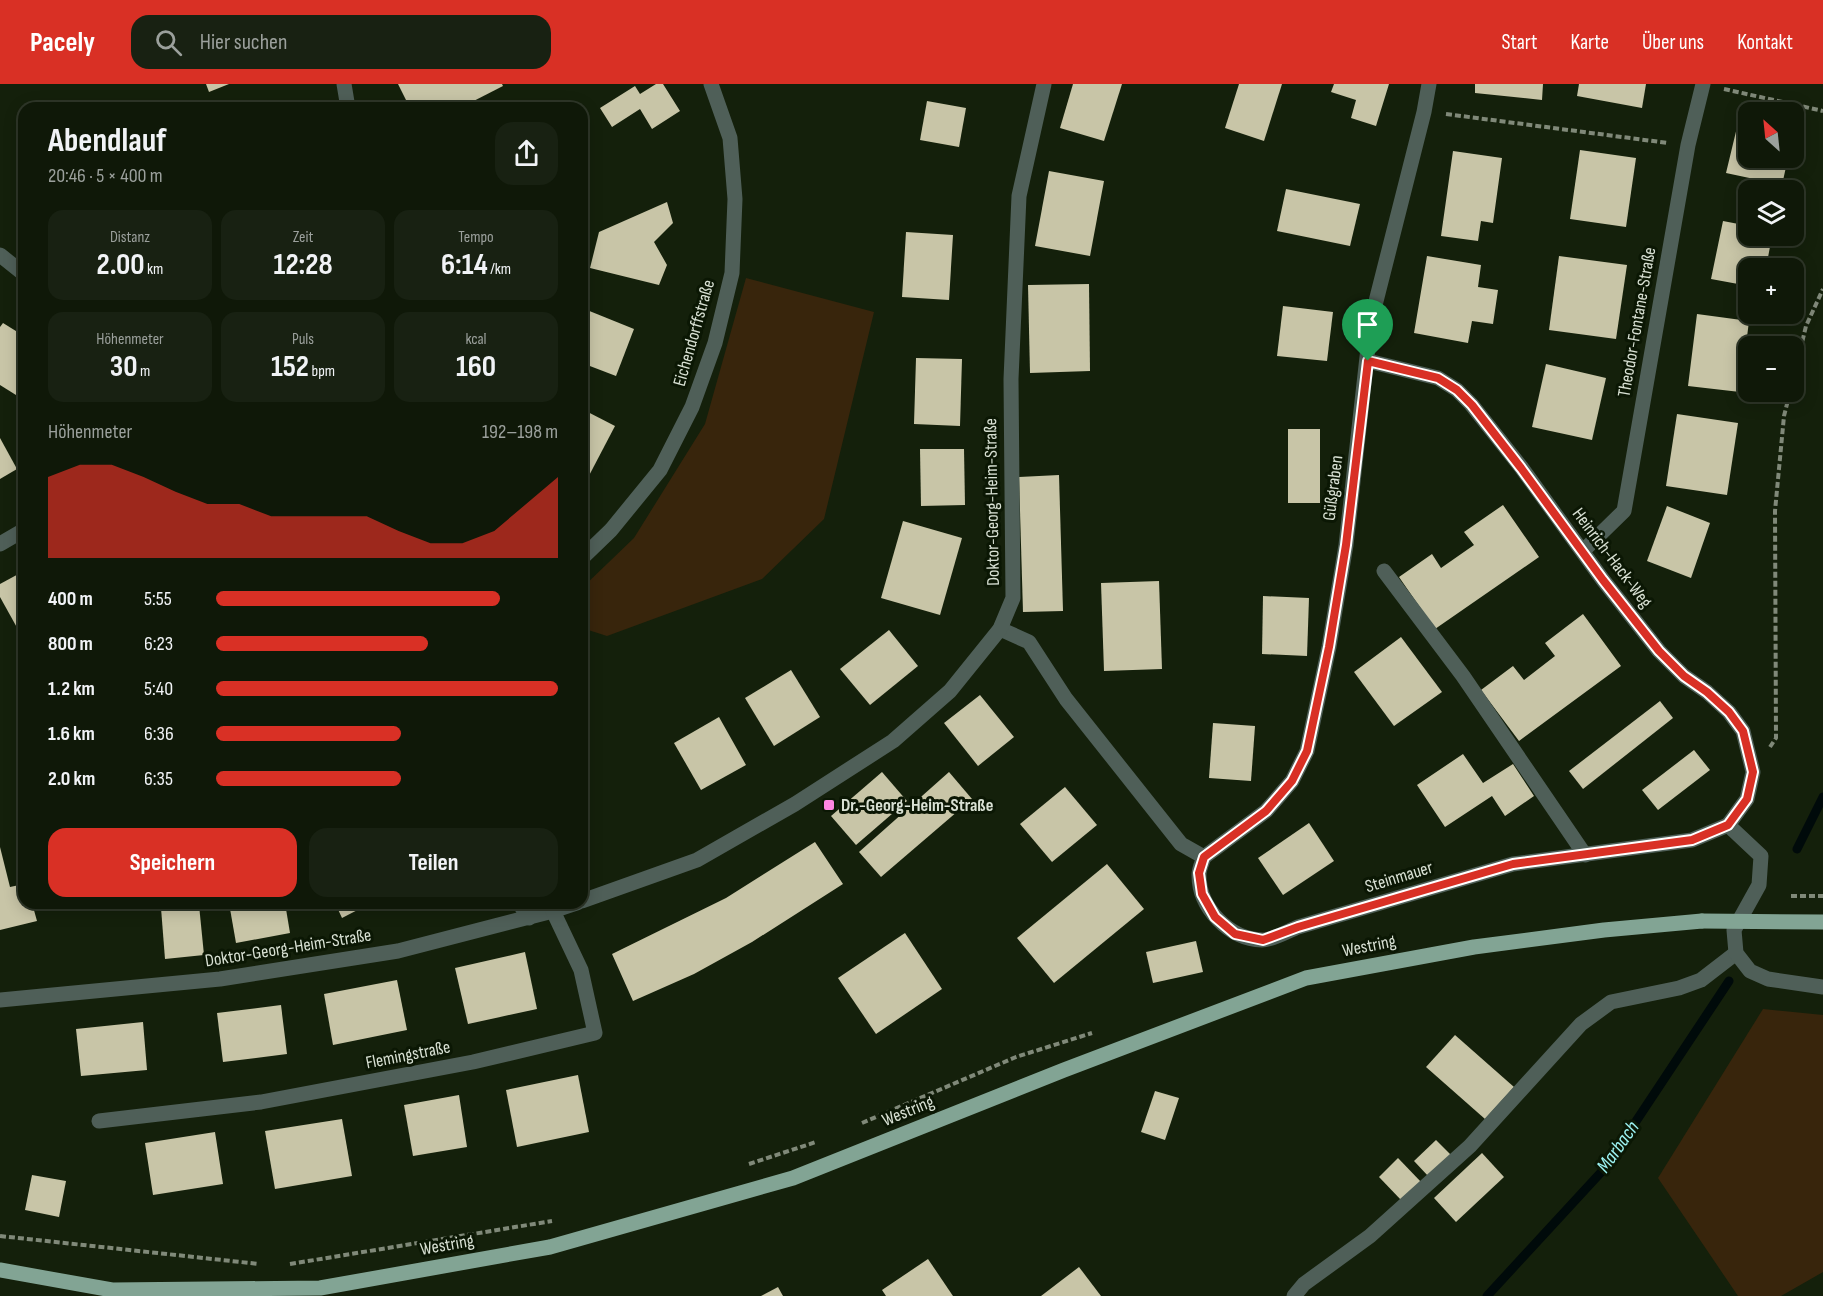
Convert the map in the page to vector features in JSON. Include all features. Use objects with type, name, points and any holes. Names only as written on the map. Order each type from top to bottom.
[{"type":"main road","name":"Westring","points":[[0,1270],[112,1290],[320,1288],[550,1247],[793,1178],[1064,1070],[1306,978],[1474,946],[1604,930],[1702,921],[1823,922]]},
{"type":"street","points":[[344,84],[347,102]]},
{"type":"street","name":"Eichendorffstraße","points":[[588,552],[611,530],[660,470],[692,407],[715,343],[732,273],[735,199],[730,138],[711,84]]},
{"type":"street","name":"Doktor-Georg-Heim-Straße","points":[[588,899],[697,860],[795,804],[893,741],[950,691],[1000,629],[1013,598],[1011,379],[1019,196],[1044,84]]},
{"type":"street","name":"Güßgraben","points":[[1204,857],[1266,811],[1292,781],[1307,751],[1329,647],[1346,545],[1371,321],[1429,84]]},
{"type":"street","name":"Theodor-Fontane-Straße","points":[[1582,552],[1624,511],[1688,145],[1703,84]]},
{"type":"street","points":[[0,255],[18,269]]},
{"type":"street","name":"Heinrich-Hack-Weg","points":[[1368,361],[1438,378],[1457,390],[1472,405],[1521,468],[1582,552],[1659,651],[1684,676],[1707,692],[1729,712],[1743,731],[1753,772],[1747,799],[1728,825]]},
{"type":"street","points":[[0,544],[18,534]]},
{"type":"street","points":[[1384,571],[1463,676],[1585,855]]},
{"type":"street","points":[[1000,629],[1029,642],[1066,699],[1181,844],[1204,857]]},
{"type":"street","points":[[1728,825],[1761,856],[1759,885],[1734,930],[1736,953],[1750,971],[1768,979],[1823,987]]},
{"type":"street","name":"Steinmauer","points":[[1204,857],[1199,873],[1202,894],[1215,917],[1235,934],[1263,940],[1309,924],[1513,864],[1692,840],[1728,825]]},
{"type":"street","points":[[523,909],[529,918]]},
{"type":"street","name":"Doktor-Georg-Heim-Straße","points":[[0,1000],[231,977],[398,951],[559,909]]},
{"type":"street","name":"Flemingstraße","points":[[99,1121],[261,1102],[473,1062],[595,1033],[581,970],[553,911]]},
{"type":"street","points":[[1294,1296],[1304,1284],[1370,1236],[1470,1146],[1581,1024],[1611,1002],[1679,988],[1701,980],[1736,953]]},
{"type":"path","points":[[1703,84],[1823,111]]},
{"type":"path","points":[[1424,112],[1688,145]]},
{"type":"path","points":[[1804,336],[1823,289]]},
{"type":"path","points":[[1753,772],[1776,738],[1775,512],[1784,416],[1788,402]]},
{"type":"path","points":[[854,1127],[1016,1057],[1096,1031]]},
{"type":"path","points":[[743,1166],[821,1140]]},
{"type":"path","points":[[288,1264],[553,1220]]},
{"type":"path","points":[[0,1236],[266,1264]]},
{"type":"shaded area","points":[[746,278],[874,312],[824,519],[762,579],[607,636],[588,630],[588,582],[634,538],[705,424]]},
{"type":"shaded area","points":[[1763,1009],[1823,1015],[1823,1272],[1781,1296],[1738,1296],[1658,1178]]},
{"type":"building","points":[[206,84],[229,84],[209,92]]},
{"type":"building","points":[[398,84],[502,84],[503,86],[472,102],[407,102]]},
{"type":"building","points":[[656,84],[663,84],[680,111],[652,129],[640,109],[612,127],[600,108],[635,86],[640,94]]},
{"type":"building","points":[[1073,84],[1122,84],[1104,141],[1060,128]]},
{"type":"building","points":[[1239,84],[1282,84],[1264,141],[1225,128]]},
{"type":"building","points":[[1334,84],[1389,84],[1376,126],[1351,118],[1356,100],[1331,92]]},
{"type":"building","points":[[1475,84],[1543,84],[1542,100],[1475,93]]},
{"type":"building","points":[[1579,84],[1646,84],[1642,108],[1577,96]]},
{"type":"building","points":[[927,101],[966,108],[959,147],[920,140]]},
{"type":"building","points":[[1738,123],[1738,168],[1786,168],[1783,180],[1759,180],[1726,173]]},
{"type":"building","points":[[1580,150],[1636,158],[1626,227],[1570,219]]},
{"type":"building","points":[[1453,151],[1502,158],[1493,223],[1481,221],[1478,241],[1441,236]]},
{"type":"building","points":[[1049,171],[1104,181],[1090,256],[1035,246]]},
{"type":"building","points":[[1286,189],[1360,204],[1350,246],[1277,231]]},
{"type":"building","points":[[667,202],[673,223],[654,242],[667,265],[659,285],[590,268],[599,232]]},
{"type":"building","points":[[1723,221],[1738,224],[1738,246],[1770,246],[1768,258],[1738,258],[1738,284],[1711,279]]},
{"type":"building","points":[[906,232],[953,235],[949,300],[902,297]]},
{"type":"building","points":[[1427,256],[1481,265],[1478,287],[1498,290],[1493,324],[1472,321],[1468,343],[1414,333]]},
{"type":"building","points":[[1559,256],[1627,265],[1616,339],[1549,330]]},
{"type":"building","points":[[1089,284],[1090,371],[1030,373],[1028,285]]},
{"type":"building","points":[[1283,306],[1333,312],[1327,361],[1277,356]]},
{"type":"building","points":[[588,310],[634,329],[616,376],[588,365]]},
{"type":"building","points":[[1697,314],[1738,320],[1738,324],[1749,324],[1747,336],[1738,336],[1738,392],[1688,386]]},
{"type":"building","points":[[3,323],[18,332],[18,396],[0,385],[0,327]]},
{"type":"building","points":[[916,358],[962,359],[960,426],[914,424]]},
{"type":"building","points":[[1546,364],[1606,378],[1592,440],[1532,427]]},
{"type":"building","points":[[588,412],[615,426],[588,478]]},
{"type":"building","points":[[1677,414],[1738,423],[1727,495],[1666,486]]},
{"type":"building","points":[[1288,429],[1320,429],[1320,503],[1288,503]]},
{"type":"building","points":[[0,438],[17,469],[0,479]]},
{"type":"building","points":[[920,449],[964,449],[965,505],[921,506]]},
{"type":"building","points":[[1059,475],[1063,611],[1023,612],[1019,477]]},
{"type":"building","points":[[1503,505],[1539,557],[1435,629],[1399,577],[1432,554],[1441,568],[1474,545],[1464,532]]},
{"type":"building","points":[[1667,506],[1710,523],[1691,578],[1647,561]]},
{"type":"building","points":[[903,521],[962,538],[940,615],[881,598]]},
{"type":"building","points":[[18,574],[18,629],[0,597],[0,584]]},
{"type":"building","points":[[1159,581],[1162,669],[1104,671],[1101,583]]},
{"type":"building","points":[[1263,596],[1309,598],[1307,656],[1262,654]]},
{"type":"building","points":[[1583,614],[1621,666],[1519,741],[1481,690],[1513,666],[1524,680],[1555,656],[1545,643]]},
{"type":"building","points":[[889,630],[918,666],[870,705],[840,669]]},
{"type":"building","points":[[1401,637],[1442,692],[1394,726],[1354,672]]},
{"type":"building","points":[[791,670],[820,717],[774,746],[745,698]]},
{"type":"building","points":[[980,695],[1014,737],[978,766],[944,723]]},
{"type":"building","points":[[1660,701],[1673,718],[1583,789],[1569,771]]},
{"type":"building","points":[[719,717],[746,765],[701,790],[674,743]]},
{"type":"building","points":[[1213,723],[1255,726],[1251,781],[1209,778]]},
{"type":"building","points":[[1694,750],[1710,770],[1658,810],[1642,790]]},
{"type":"building","points":[[1463,754],[1483,783],[1513,764],[1534,796],[1505,816],[1492,796],[1445,827],[1417,785]]},
{"type":"building","points":[[882,772],[907,801],[856,845],[831,816]]},
{"type":"building","points":[[949,772],[972,799],[881,877],[859,852]]},
{"type":"building","points":[[1065,787],[1097,825],[1052,862],[1020,824]]},
{"type":"building","points":[[1309,823],[1334,861],[1283,895],[1258,858]]},
{"type":"building","points":[[815,842],[843,884],[752,942],[694,974],[633,1001],[612,954],[726,898]]},
{"type":"building","points":[[0,847],[10,887],[18,885],[18,909],[34,909],[37,921],[0,930]]},
{"type":"building","points":[[1107,864],[1144,909],[1054,983],[1017,938]]},
{"type":"building","points":[[161,909],[199,909],[204,955],[165,959]]},
{"type":"building","points":[[230,909],[286,909],[290,933],[236,943]]},
{"type":"building","points":[[338,909],[359,909],[342,918]]},
{"type":"building","points":[[905,933],[942,989],[876,1034],[838,978]]},
{"type":"building","points":[[1196,941],[1203,972],[1153,983],[1146,952]]},
{"type":"building","points":[[525,952],[537,1009],[468,1024],[455,968]]},
{"type":"building","points":[[397,980],[407,1030],[333,1045],[324,994]]},
{"type":"building","points":[[281,1005],[287,1054],[223,1062],[217,1013]]},
{"type":"building","points":[[143,1022],[147,1070],[81,1076],[76,1029]]},
{"type":"building","points":[[1455,1035],[1514,1087],[1485,1119],[1426,1067]]},
{"type":"building","points":[[578,1075],[589,1132],[517,1147],[506,1090]]},
{"type":"building","points":[[1155,1091],[1179,1098],[1165,1140],[1141,1132]]},
{"type":"building","points":[[459,1095],[467,1147],[413,1156],[404,1105]]},
{"type":"building","points":[[342,1119],[352,1176],[275,1189],[265,1131]]},
{"type":"building","points":[[215,1132],[223,1184],[153,1195],[145,1143]]},
{"type":"building","points":[[1436,1140],[1452,1156],[1429,1177],[1414,1161]]},
{"type":"building","points":[[1482,1153],[1504,1177],[1456,1222],[1434,1198]]},
{"type":"building","points":[[1398,1158],[1422,1183],[1402,1201],[1379,1177]]},
{"type":"building","points":[[32,1175],[66,1181],[59,1217],[25,1210]]},
{"type":"building","points":[[928,1259],[953,1296],[886,1296],[882,1290]]},
{"type":"building","points":[[1079,1267],[1101,1296],[1041,1296]]},
{"type":"building","points":[[778,1287],[783,1296],[761,1296]]},
{"type":"waterway","name":"Marbach","points":[[1797,849],[1823,797]]},
{"type":"waterway","name":"Marbach","points":[[1487,1296],[1605,1168],[1729,981]]},
{"type":"place","name":"Dr.-Georg-Heim-Straße","points":[[829,805]]},
{"type":"route","points":[[1368,361],[1438,378],[1457,390],[1472,405],[1659,651],[1684,676],[1707,692],[1729,712],[1743,731],[1753,772],[1747,799],[1728,825],[1692,840],[1513,864],[1298,927],[1263,940],[1235,934],[1215,917],[1202,894],[1199,873],[1204,857],[1266,811],[1292,781],[1307,751],[1329,647],[1346,545],[1368,361]]}]
